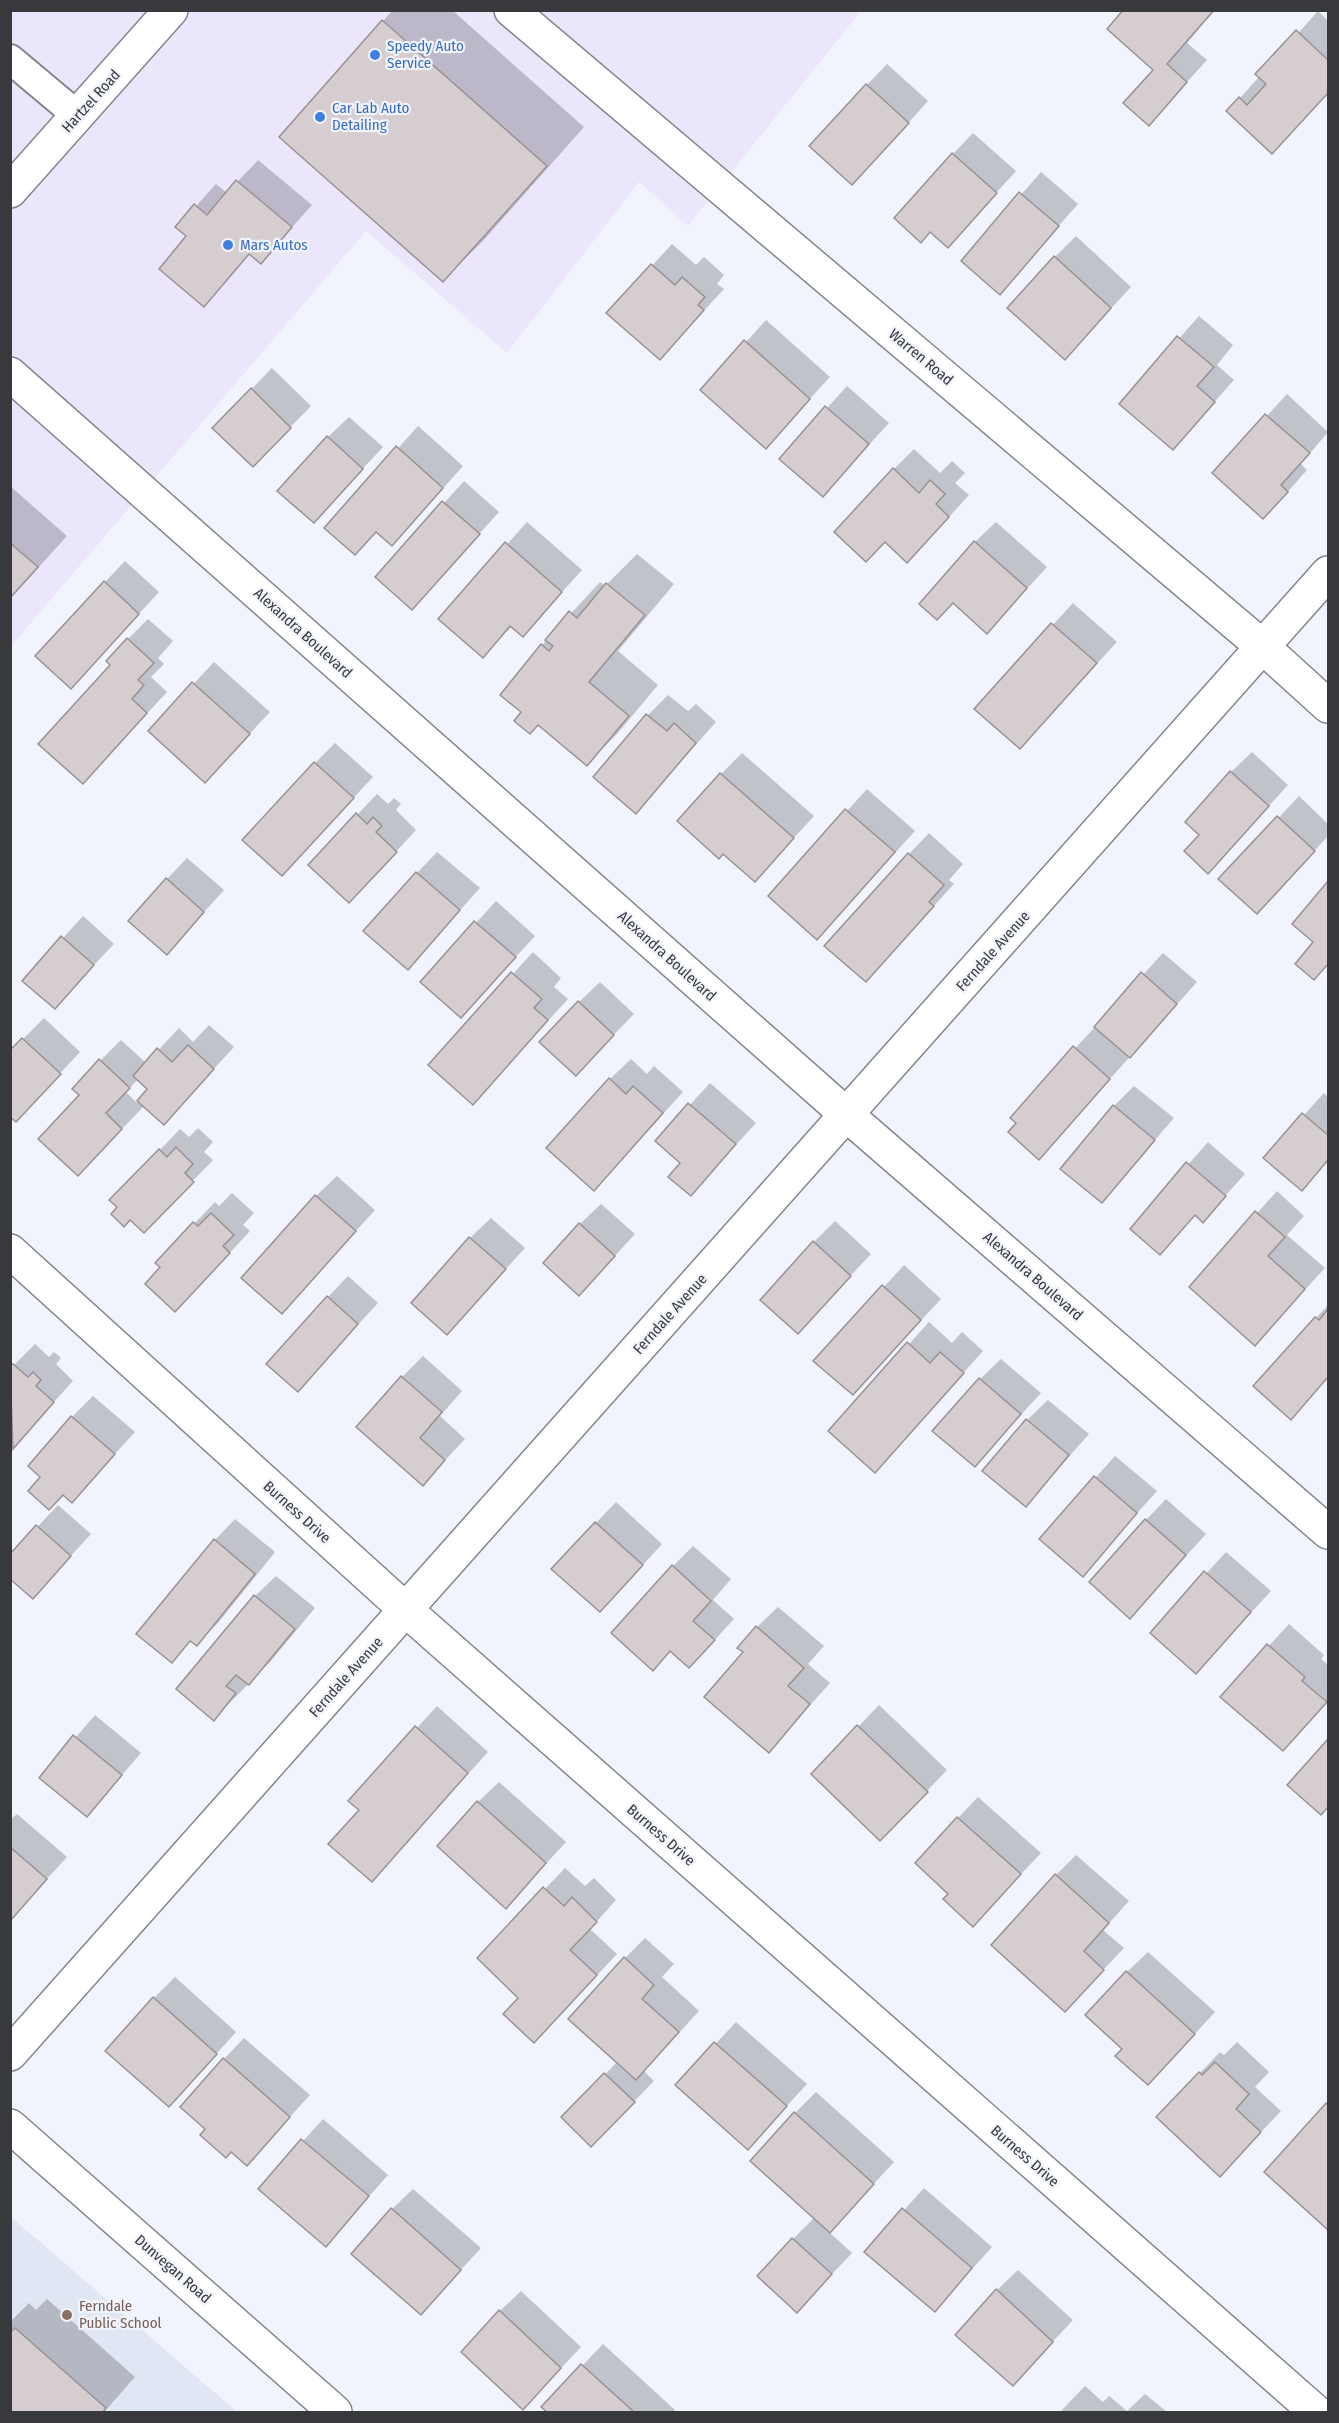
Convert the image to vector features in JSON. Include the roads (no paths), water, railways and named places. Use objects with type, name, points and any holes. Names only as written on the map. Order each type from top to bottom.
[{"type":"street","name":"Hartzel Road","points":[[10,191],[171,10]]},
{"type":"street","name":"Warren Road","points":[[511,10],[1263,647],[1329,706]]},
{"type":"street","name":"Alexandra Boulevard","points":[[10,374],[847,1115],[1329,1533]]},
{"type":"street","name":"Ferndale Avenue","points":[[10,2054],[1329,573]]},
{"type":"street","name":"Burness Drive","points":[[10,1251],[406,1610],[1316,2412]]},
{"type":"street","name":"Dunvegan Road","points":[[10,2126],[335,2412]]},
{"type":"lane","points":[[10,59],[78,116]]},
{"type":"place","name":"Speedy Auto Service","points":[[375,55]]},
{"type":"place","name":"Car Lab Auto Detailing","points":[[320,117]]},
{"type":"place","name":"Mars Autos","points":[[228,245]]},
{"type":"place","name":"Ferndale Public School","points":[[67,2315]]}]
